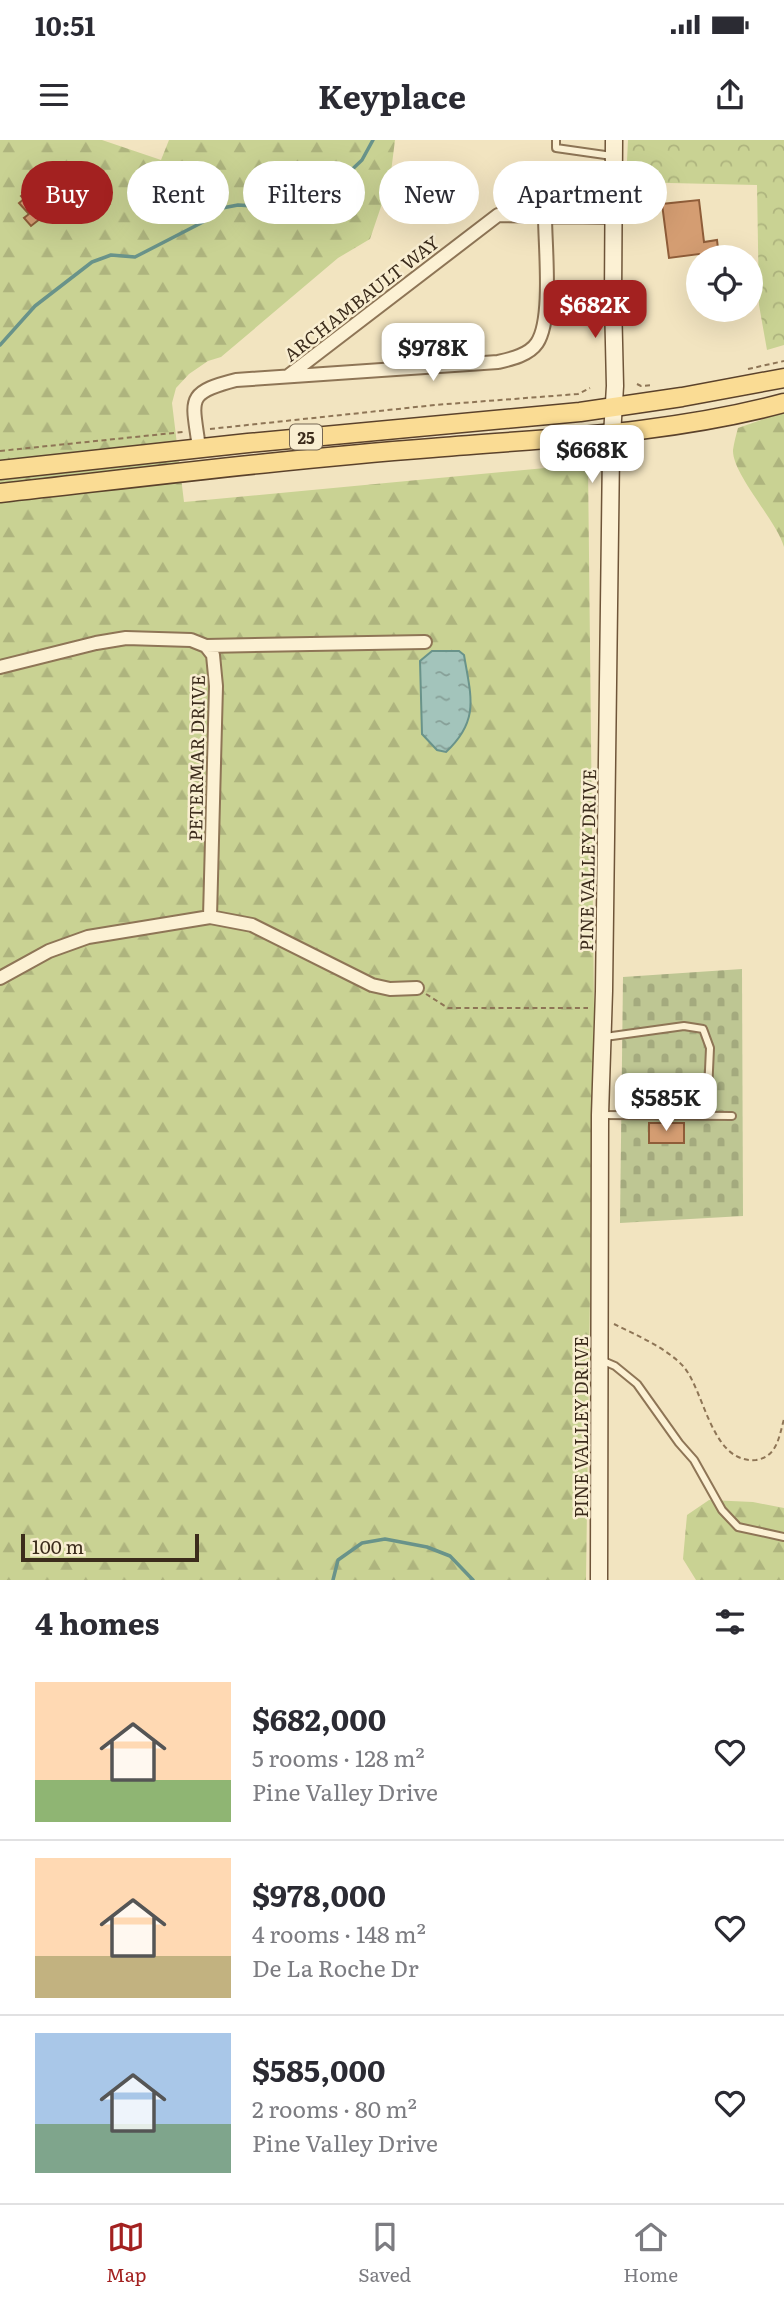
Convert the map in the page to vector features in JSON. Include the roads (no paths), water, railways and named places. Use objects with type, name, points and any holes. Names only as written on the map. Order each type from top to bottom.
[{"type":"main road","name":"25","points":[[0,470],[198,439],[612,407],[784,378]]},
{"type":"main road","name":"25","points":[[0,493],[431,448],[611,434],[732,417],[784,403]]},
{"type":"street","name":"PINE VALLEY DRIVE","points":[[614,140],[614,161]]},
{"type":"street","name":"ARCHAMBAULT WAY","points":[[288,376],[493,219]]},
{"type":"street","points":[[198,439],[194,408],[197,397],[206,388],[236,380],[498,362],[517,357],[536,346],[544,328],[545,224]]},
{"type":"street","name":"PINE VALLEY DRIVE","points":[[599,1580],[600,1115],[611,434],[615,386],[613,224]]},
{"type":"street","points":[[0,667],[126,638],[191,640],[206,646],[425,642]]},
{"type":"street","name":"PETERMAR DRIVE","points":[[206,646],[214,655],[216,686],[210,917]]},
{"type":"street","points":[[0,978],[49,951],[88,937],[210,917],[252,925],[372,985],[390,989],[417,988]]},
{"type":"lane","points":[[556,140],[556,148],[614,157]]},
{"type":"lane","points":[[602,1038],[684,1026],[703,1029],[710,1048],[707,1115]]},
{"type":"lane","points":[[600,1115],[733,1116]]},
{"type":"lane","points":[[600,1359],[615,1366],[637,1384],[694,1460],[722,1510],[738,1527],[784,1537]]},
{"type":"water","points":[[432,651],[459,651],[464,655],[469,683],[468,718],[457,740],[446,752],[437,750],[422,734],[420,661]]},
{"type":"waterway","points":[[0,345],[35,306],[92,262],[111,255],[135,257],[203,222],[217,209],[238,205],[302,209],[320,200],[362,160],[373,140]]},
{"type":"waterway","points":[[333,1580],[338,1560],[362,1543],[385,1539],[427,1547],[450,1556],[473,1580]]}]
